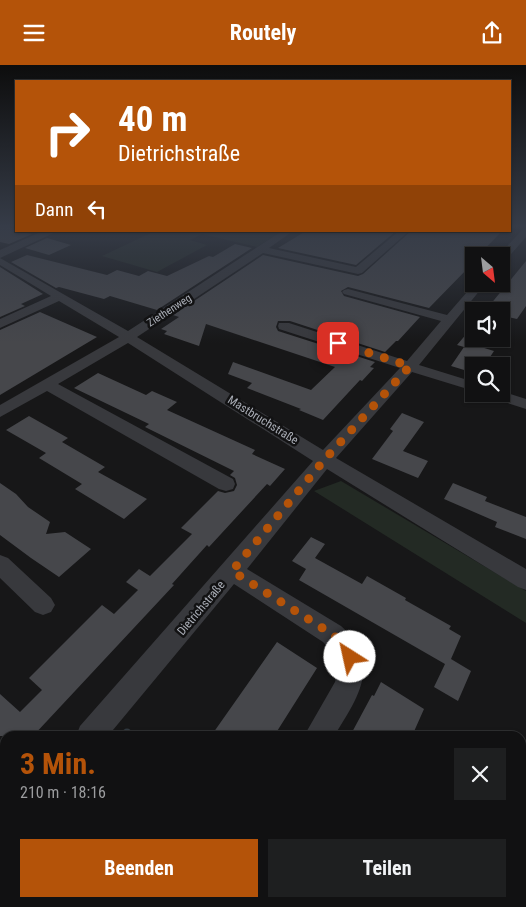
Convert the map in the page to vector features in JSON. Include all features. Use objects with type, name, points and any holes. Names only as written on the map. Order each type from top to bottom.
[{"type":"street","name":"Mastbruchstraße","points":[[5,264],[128,337],[361,482],[526,580]]},
{"type":"street","name":"Ziethenweg","points":[[0,412],[128,337],[240,264]]},
{"type":"street","points":[[329,264],[358,271],[366,264]]},
{"type":"street","points":[[348,292],[448,319]]},
{"type":"street","name":"Dietrichstraße","points":[[94,731],[232,571],[325,459],[410,366],[472,293]]},
{"type":"street","points":[[0,324],[59,297]]},
{"type":"street","points":[[284,326],[465,384]]},
{"type":"street","points":[[46,384],[226,484]]},
{"type":"street","points":[[510,399],[526,404]]},
{"type":"street","points":[[0,564],[43,605]]},
{"type":"street","points":[[232,571],[332,634],[345,645],[350,657],[352,671],[339,701],[321,731]]},
{"type":"shaded area","points":[[131,264],[171,264],[157,272]]},
{"type":"shaded area","points":[[341,481],[526,591],[526,623],[314,491]]},
{"type":"building","points":[[15,264],[64,264],[107,275],[117,270],[139,276],[148,271],[167,276],[192,264],[227,264],[157,310],[110,296],[104,299],[59,287],[56,288]]},
{"type":"building","points":[[249,264],[305,264],[358,276],[374,264],[465,264],[465,271],[429,308],[348,287],[341,291],[344,296],[420,317],[385,352],[290,321],[278,321],[276,327],[278,331],[375,362],[370,367],[374,368],[362,381],[360,380],[323,420],[299,410],[301,409],[247,388],[252,383],[228,374],[233,362],[311,390],[335,367],[206,324],[199,346],[164,334],[167,331],[161,329],[179,317],[173,315]]},
{"type":"building","points":[[523,264],[526,264],[526,306],[517,319],[510,318],[510,302],[492,302],[500,293],[510,293],[510,281]]},
{"type":"building","points":[[0,267],[43,294],[21,304],[25,306],[0,317]]},
{"type":"building","points":[[40,312],[97,337],[0,395],[0,330]]},
{"type":"building","points":[[465,336],[465,347],[481,347],[494,351],[490,357],[465,357],[465,370],[451,366],[464,347],[457,345]]},
{"type":"building","points":[[98,373],[146,395],[152,391],[177,402],[167,410],[255,450],[252,454],[285,469],[270,486],[267,484],[209,547],[207,545],[172,584],[174,585],[38,731],[0,731],[0,694],[20,712],[42,690],[29,678],[102,605],[114,614],[138,590],[126,582],[139,569],[150,576],[192,534],[181,528],[218,491],[225,493],[234,491],[237,485],[235,478],[230,475],[234,471],[145,427],[149,424],[74,388]]},
{"type":"building","points":[[402,413],[424,422],[403,451],[428,461],[418,478],[372,459],[393,431],[390,429]]},
{"type":"building","points":[[29,416],[68,438],[62,442],[105,467],[98,472],[147,499],[124,519],[75,489],[82,484],[39,458],[46,453],[6,430]]},
{"type":"building","points":[[0,483],[16,494],[28,507],[50,522],[46,534],[65,532],[91,549],[59,577],[31,558],[0,535]]},
{"type":"building","points":[[453,483],[487,497],[485,501],[526,517],[526,539],[495,527],[497,522],[444,499]]},
{"type":"building","points":[[311,537],[325,544],[315,558],[362,584],[367,576],[451,626],[449,629],[461,636],[451,659],[471,671],[458,701],[434,687],[445,664],[299,580],[306,569],[292,561]]},
{"type":"building","points":[[277,642],[317,668],[277,731],[215,731]]},
{"type":"building","points":[[381,682],[424,709],[414,731],[353,731],[372,695],[374,696]]},
{"type":"route","points":[[338,343],[410,366],[325,459],[232,571],[332,634],[345,645],[350,657]]}]
